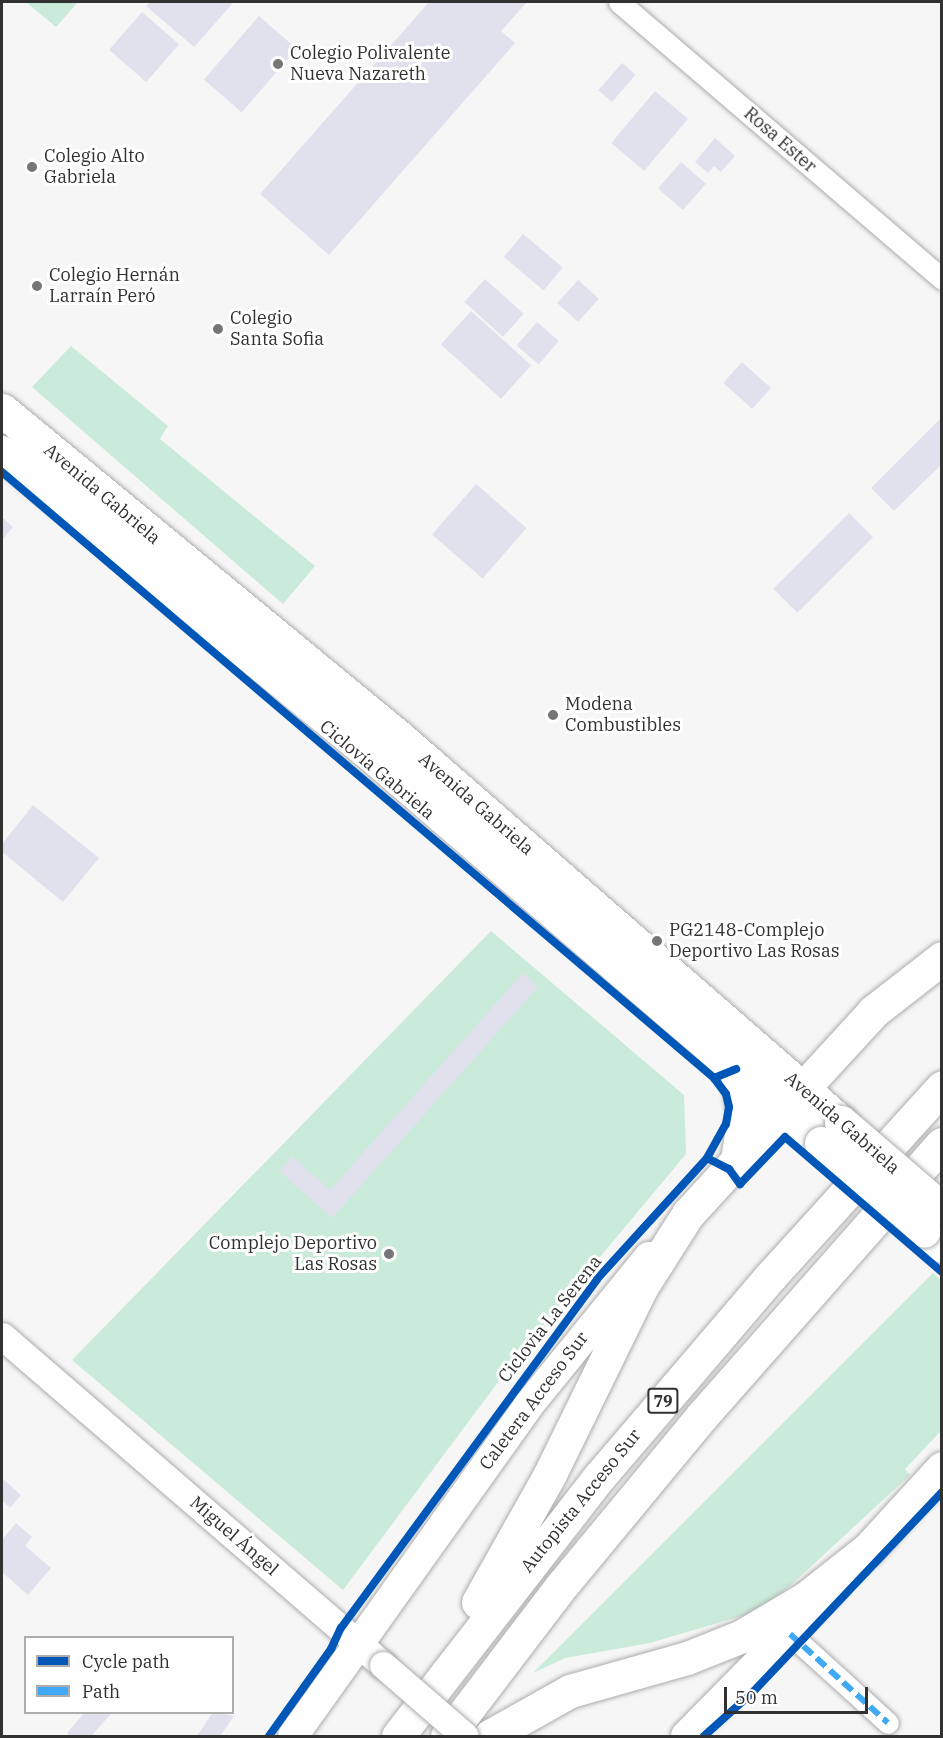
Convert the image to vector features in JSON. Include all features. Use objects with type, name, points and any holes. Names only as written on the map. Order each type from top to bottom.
[{"type":"main road","name":"Avenida Gabriela","points":[[2,410],[399,737],[748,1061]]},
{"type":"main road","name":"Avenida Gabriela","points":[[2,452],[748,1061],[831,1132],[936,1229]]},
{"type":"main road","points":[[874,1011],[942,940]]},
{"type":"main road","name":"Caletera Acceso Sur","points":[[293,1737],[358,1643],[561,1363],[688,1214],[874,1011],[942,958]]},
{"type":"main road","points":[[737,1160],[744,1115],[748,1061],[810,1053],[846,1041]]},
{"type":"main road","name":"Autopista Acceso Sur","points":[[400,1734],[600,1476],[770,1276],[942,1087]]},
{"type":"main road","name":"79","points":[[447,1737],[665,1459],[942,1144]]},
{"type":"main road","points":[[400,1734],[528,1515],[641,1288],[688,1214]]},
{"type":"main road","points":[[695,1734],[942,1468]]},
{"type":"main road","points":[[490,1737],[570,1690],[687,1658],[742,1636],[806,1598],[869,1548]]},
{"type":"street","name":"Rosa Ester","points":[[619,2],[942,279]]},
{"type":"street","name":"Miguel Ángel","points":[[2,1336],[465,1737]]},
{"type":"street","points":[[790,1634],[888,1723]]},
{"type":"green space","points":[[26,2],[78,2],[56,27]]},
{"type":"green space","points":[[71,346],[168,426],[160,439],[315,566],[283,604],[32,387]]},
{"type":"green space","name":"Complejo Deportivo Las Rosas","points":[[491,931],[684,1095],[686,1154],[519,1354],[343,1590],[72,1360]]},
{"type":"green space","points":[[933,1273],[941,1280],[941,1431],[905,1469],[910,1475],[790,1586],[755,1612],[650,1643],[565,1658],[533,1673]]},
{"type":"building","points":[[150,2],[234,2],[194,47],[146,6]]},
{"type":"building","points":[[429,2],[527,2],[501,31],[515,43],[329,255],[260,194]]},
{"type":"building","points":[[142,12],[179,44],[146,82],[109,50]]},
{"type":"building","points":[[259,16],[297,49],[242,112],[204,79]]},
{"type":"building","points":[[622,63],[636,75],[612,102],[598,90]]},
{"type":"building","points":[[655,91],[688,119],[644,171],[611,143]]},
{"type":"building","points":[[715,138],[735,156],[721,172],[714,166],[708,173],[695,162]]},
{"type":"building","points":[[681,162],[706,184],[683,210],[658,188]]},
{"type":"building","points":[[523,234],[563,267],[544,290],[504,257]]},
{"type":"building","points":[[485,279],[524,314],[503,337],[464,302]]},
{"type":"building","points":[[578,280],[599,299],[578,322],[557,303]]},
{"type":"building","points":[[471,311],[531,365],[501,399],[441,344]]},
{"type":"building","points":[[537,322],[559,341],[539,364],[517,345]]},
{"type":"building","points":[[742,362],[771,388],[752,409],[723,383]]},
{"type":"building","points":[[942,417],[942,464],[894,511],[871,488]]},
{"type":"building","points":[[476,484],[527,528],[483,579],[432,535]]},
{"type":"building","points":[[849,513],[873,537],[797,613],[773,589]]},
{"type":"building","points":[[2,517],[13,527],[2,540]]},
{"type":"building","points":[[33,805],[99,858],[63,902],[2,852],[2,844]]},
{"type":"building","points":[[523,973],[538,987],[332,1218],[279,1171],[292,1156],[330,1190]]},
{"type":"building","points":[[2,1478],[21,1495],[10,1508],[2,1500]]},
{"type":"building","points":[[16,1523],[32,1537],[25,1546],[51,1568],[28,1595],[2,1572],[2,1540]]},
{"type":"building","points":[[83,1714],[111,1714],[91,1736],[70,1736],[67,1733]]},
{"type":"building","points":[[212,1714],[234,1716],[220,1736],[197,1736]]},
{"type":"marked path","points":[[790,1634],[888,1723]]},
{"type":"cycle path","name":"Ciclovía Gabriela","points":[[2,472],[714,1078],[736,1069]]},
{"type":"cycle path","points":[[707,1158],[726,1124],[729,1107],[726,1094],[714,1078]]},
{"type":"cycle path","name":"Ciclovìa La Serena","points":[[269,1736],[331,1649],[341,1628],[597,1279],[707,1158],[729,1169],[740,1184],[785,1137],[942,1272]]},
{"type":"cycle path","points":[[704,1736],[752,1693],[942,1492]]},
{"type":"place","name":"Colegio Polivalente Nueva Nazareth","points":[[278,64]]},
{"type":"place","name":"Colegio Alto Gabriela","points":[[32,167]]},
{"type":"place","name":"Colegio Hernán Larraín Peró","points":[[37,286]]},
{"type":"place","name":"Colegio Santa Sofia","points":[[218,329]]},
{"type":"place","name":"Modena Combustibles","points":[[553,715]]},
{"type":"place","name":"PG2148-Complejo Deportivo Las Rosas","points":[[657,941]]},
{"type":"place","name":"Complejo Deportivo Las Rosas","points":[[389,1254]]}]
